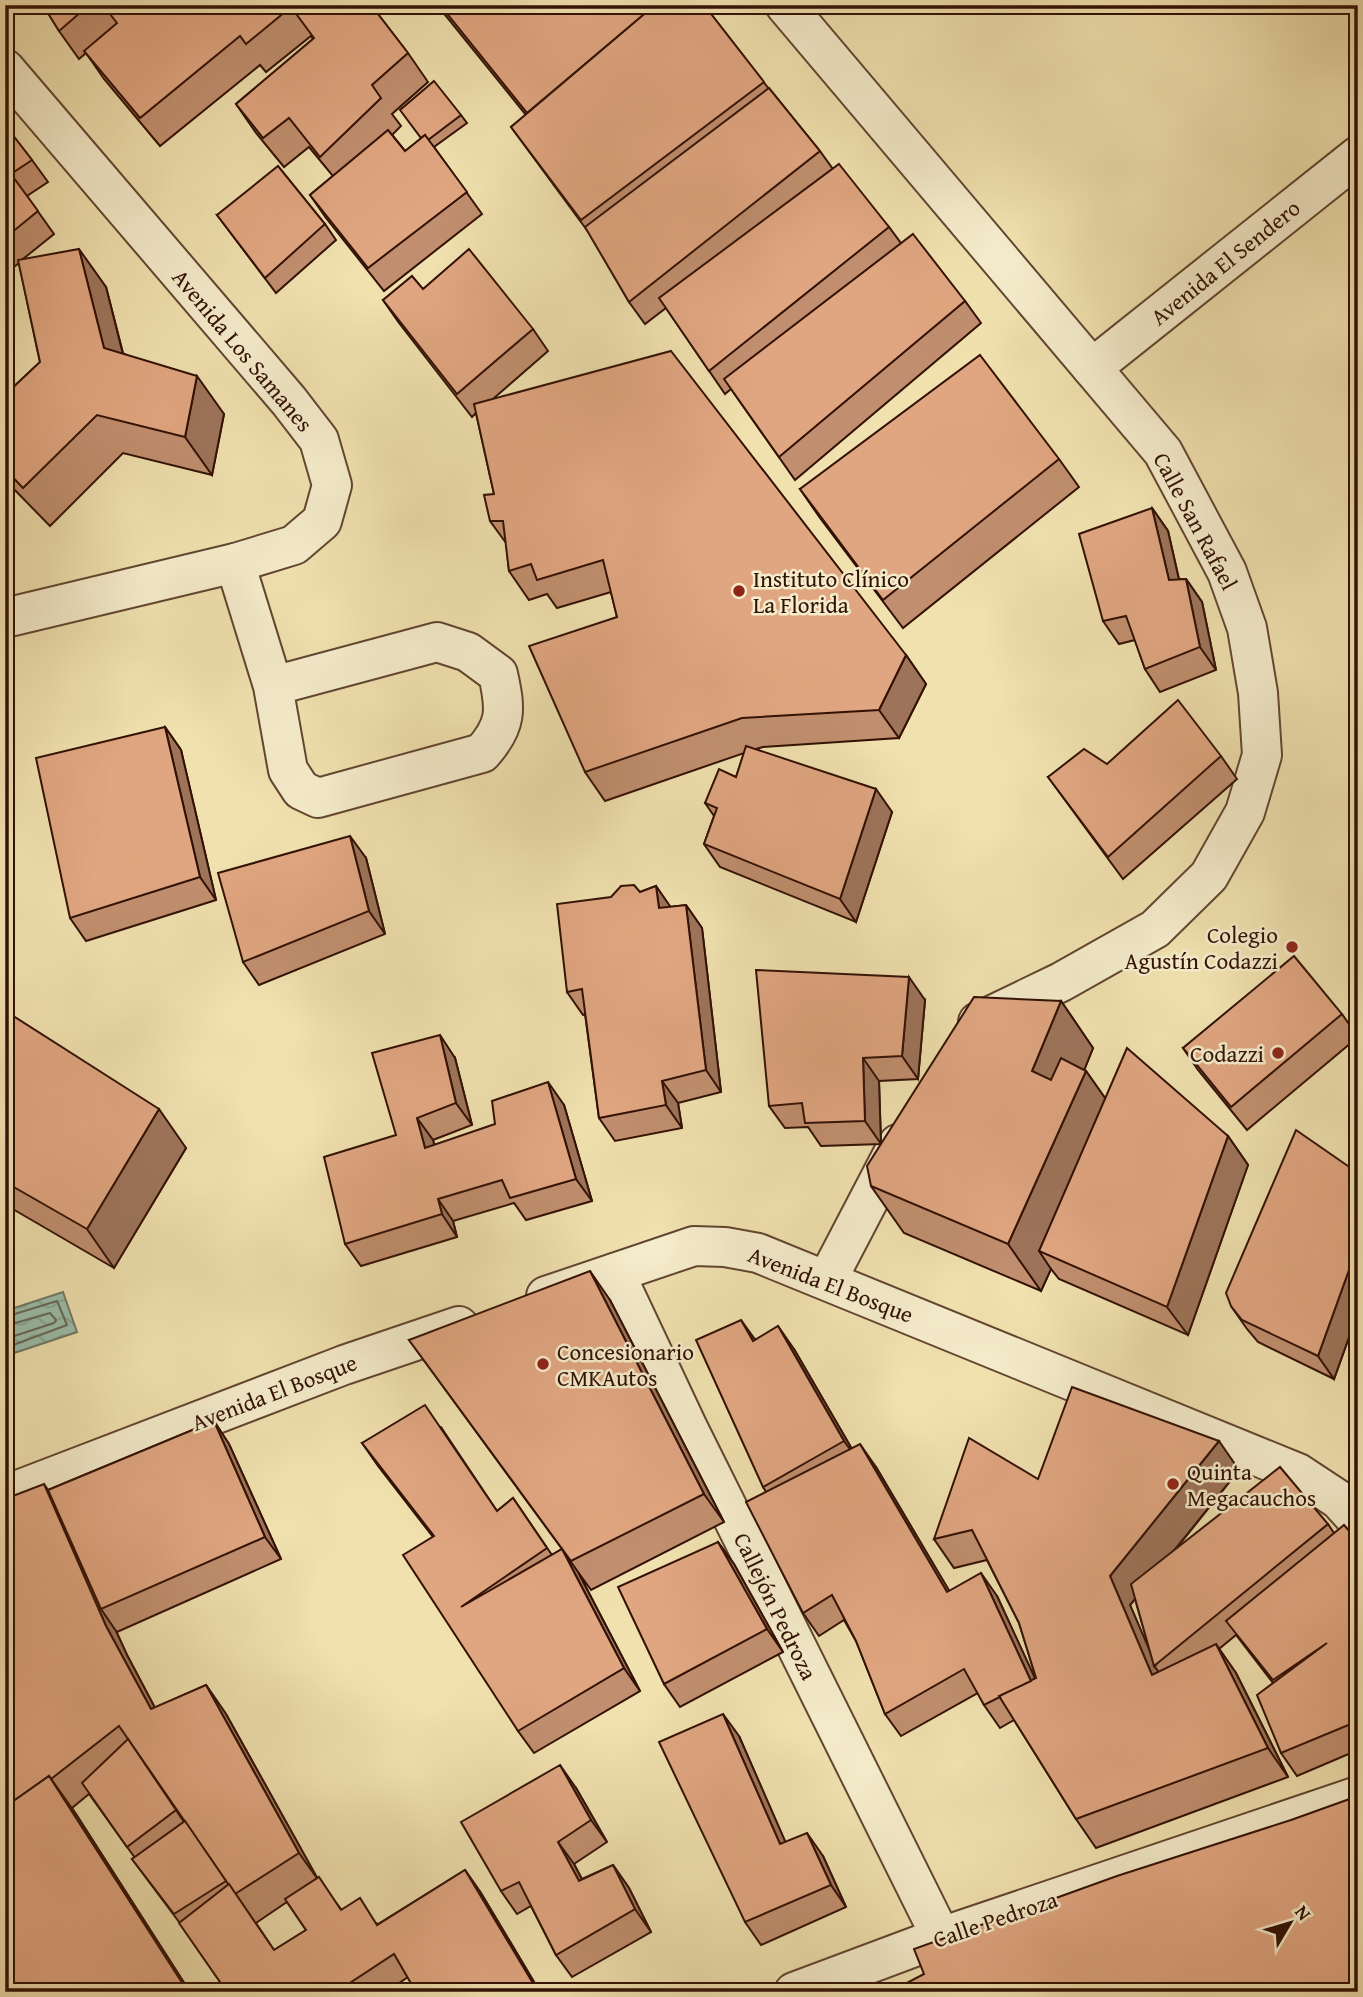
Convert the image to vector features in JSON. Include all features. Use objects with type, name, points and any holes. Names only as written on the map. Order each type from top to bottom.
[{"type":"street","name":"Calle San Rafael","points":[[785,5],[1163,452],[1227,572],[1247,628],[1258,693],[1262,755],[1245,811],[1209,876],[1155,929],[1061,982],[979,1021],[956,1043]]},
{"type":"street","name":"Avenida Los Samanes","points":[[5,69],[318,440],[332,485],[322,521],[294,545],[235,563],[5,618]]},
{"type":"street","name":"Avenida El Sendero","points":[[1091,368],[1358,156]]},
{"type":"street","points":[[235,563],[273,686],[288,770],[301,790],[318,798],[482,753],[499,734],[505,706],[498,674],[468,652],[437,642],[273,686]]},
{"type":"street","points":[[827,1280],[916,1111]]},
{"type":"street","name":"Avenida El Bosque","points":[[5,1495],[344,1364],[694,1247],[725,1247],[758,1253],[827,1280],[1298,1473],[1339,1500],[1358,1521]]},
{"type":"street","name":"Callejón Pedroza","points":[[615,1273],[688,1428],[941,1937]]},
{"type":"street","name":"Calle Pedroza","points":[[794,1992],[941,1937],[1358,1796]]},
{"type":"water","points":[[63,1292],[77,1332],[5,1356],[5,1311]]},
{"type":"building","points":[[43,5],[89,5],[59,31]]},
{"type":"building","points":[[121,5],[371,5],[408,53],[372,85],[381,98],[320,157],[289,118],[263,138],[236,104],[314,38],[291,7],[246,44],[240,36],[140,118],[84,51],[117,23],[110,14]]},
{"type":"building","points":[[440,5],[655,5],[527,113]]},
{"type":"building","points":[[655,5],[704,5],[764,82],[581,220],[511,127]]},
{"type":"building","points":[[434,81],[461,115],[428,140],[425,135],[421,138],[400,110]]},
{"type":"building","points":[[769,88],[820,151],[629,302],[585,227]]},
{"type":"building","points":[[5,125],[32,160],[11,174],[38,211],[5,238]]},
{"type":"building","points":[[388,130],[405,151],[425,135],[467,192],[368,268],[310,195]]},
{"type":"building","points":[[839,164],[889,227],[709,371],[659,298]]},
{"type":"building","points":[[278,166],[325,224],[265,278],[217,215]]},
{"type":"building","points":[[913,234],[965,301],[779,457],[724,379]]},
{"type":"building","points":[[79,249],[104,348],[197,376],[185,437],[97,415],[23,488],[5,469],[5,395],[40,362],[18,260]]},
{"type":"building","points":[[469,249],[533,329],[457,394],[383,300],[412,276],[423,289]]},
{"type":"building","name":"Instituto Clínico La Florida","points":[[671,351],[906,655],[879,710],[742,718],[585,772],[529,646],[617,617],[603,560],[537,580],[531,564],[509,571],[503,521],[490,521],[484,495],[494,494],[474,404]]},
{"type":"building","points":[[980,355],[1059,459],[883,600],[800,489]]},
{"type":"building","points":[[1152,508],[1169,580],[1186,579],[1200,647],[1145,669],[1126,616],[1103,621],[1079,534]]},
{"type":"building","points":[[1178,700],[1221,756],[1108,857],[1048,777],[1084,749],[1107,764]]},
{"type":"building","points":[[165,727],[200,877],[70,918],[36,758]]},
{"type":"building","points":[[746,746],[876,789],[840,899],[704,844],[717,808],[705,803],[719,769],[736,777]]},
{"type":"building","points":[[350,836],[369,911],[243,962],[218,873]]},
{"type":"building","points":[[634,885],[640,892],[656,886],[659,908],[686,905],[706,1070],[662,1081],[666,1105],[599,1118],[582,989],[567,992],[557,904],[611,897],[621,886]]},
{"type":"building","name":"Codazzi","points":[[1294,956],[1342,1014],[1231,1107],[1183,1048]]},
{"type":"building","points":[[756,970],[909,977],[902,1056],[863,1058],[865,1121],[805,1123],[802,1103],[769,1106]]},
{"type":"building","points":[[974,997],[1061,1001],[1032,1071],[1051,1080],[1061,1058],[1086,1071],[1008,1244],[871,1186],[867,1166]]},
{"type":"building","points":[[7,1012],[159,1109],[87,1229],[5,1182]]},
{"type":"building","points":[[440,1035],[456,1103],[417,1118],[425,1148],[495,1124],[492,1101],[548,1082],[576,1179],[510,1198],[502,1180],[438,1199],[442,1214],[345,1244],[324,1157],[396,1135],[372,1053]]},
{"type":"building","points":[[1127,1048],[1228,1136],[1167,1307],[1039,1251]]},
{"type":"building","points":[[1296,1130],[1358,1173],[1358,1245],[1318,1356],[1242,1320],[1231,1306],[1226,1293]]},
{"type":"building","points":[[590,1271],[704,1494],[571,1561],[409,1340]]},
{"type":"building","points":[[741,1320],[753,1341],[778,1326],[844,1441],[763,1487],[696,1340]]},
{"type":"building","points":[[1358,1349],[1358,1367],[1350,1362]]},
{"type":"building","points":[[1072,1387],[1219,1441],[1110,1576],[1152,1675],[1216,1644],[1268,1748],[1076,1819],[999,1696],[1036,1678],[1019,1623],[972,1530],[934,1539],[969,1438],[1038,1479]]},
{"type":"building","points":[[425,1405],[497,1511],[513,1498],[547,1548],[461,1607],[562,1549],[624,1668],[518,1731],[403,1555],[434,1536],[362,1443]]},
{"type":"building","points":[[214,1421],[265,1537],[101,1609],[48,1490]]},
{"type":"building","points":[[860,1444],[947,1592],[981,1573],[1031,1681],[984,1705],[964,1669],[885,1714],[856,1641],[832,1595],[803,1613],[746,1502]]},
{"type":"building","points":[[1280,1467],[1328,1524],[1154,1666],[1131,1584]]},
{"type":"building","points":[[44,1484],[106,1626],[151,1709],[206,1685],[299,1853],[235,1894],[119,1726],[51,1779],[49,1776],[5,1807],[5,1499]]},
{"type":"building","points":[[1344,1525],[1358,1541],[1358,1721],[1281,1753],[1257,1695],[1327,1643],[1273,1680],[1226,1621]]},
{"type":"building","points":[[718,1542],[767,1629],[664,1684],[618,1587]]},
{"type":"building","points":[[723,1714],[780,1844],[807,1833],[831,1885],[745,1922],[659,1742]]},
{"type":"building","points":[[128,1739],[176,1810],[127,1847],[82,1783]]},
{"type":"building","points":[[560,1765],[591,1820],[558,1842],[579,1881],[613,1865],[635,1909],[556,1955],[519,1882],[501,1891],[461,1822]]},
{"type":"building","points":[[49,1776],[188,1992],[16,1992],[5,1977],[5,1807]]},
{"type":"building","points":[[1358,1796],[1358,1992],[900,1992],[899,1987],[924,1974],[914,1949],[1117,1876]]},
{"type":"building","points":[[185,1821],[226,1881],[174,1914],[132,1859]]},
{"type":"building","points":[[465,1870],[534,1985],[523,1992],[416,1992],[394,1954],[336,1992],[227,1992],[179,1923],[229,1884],[274,1950],[306,1930],[285,1899],[319,1877],[341,1910],[360,1898],[377,1925]]},
{"type":"place","name":"Instituto Clínico La Florida","points":[[739,591]]},
{"type":"place","name":"Colegio Agustín Codazzi","points":[[1292,947]]},
{"type":"place","name":"Codazzi","points":[[1278,1053]]},
{"type":"place","name":"Concesionario CMKAutos","points":[[543,1364]]},
{"type":"place","name":"Quinta Megacauchos","points":[[1173,1484]]}]
